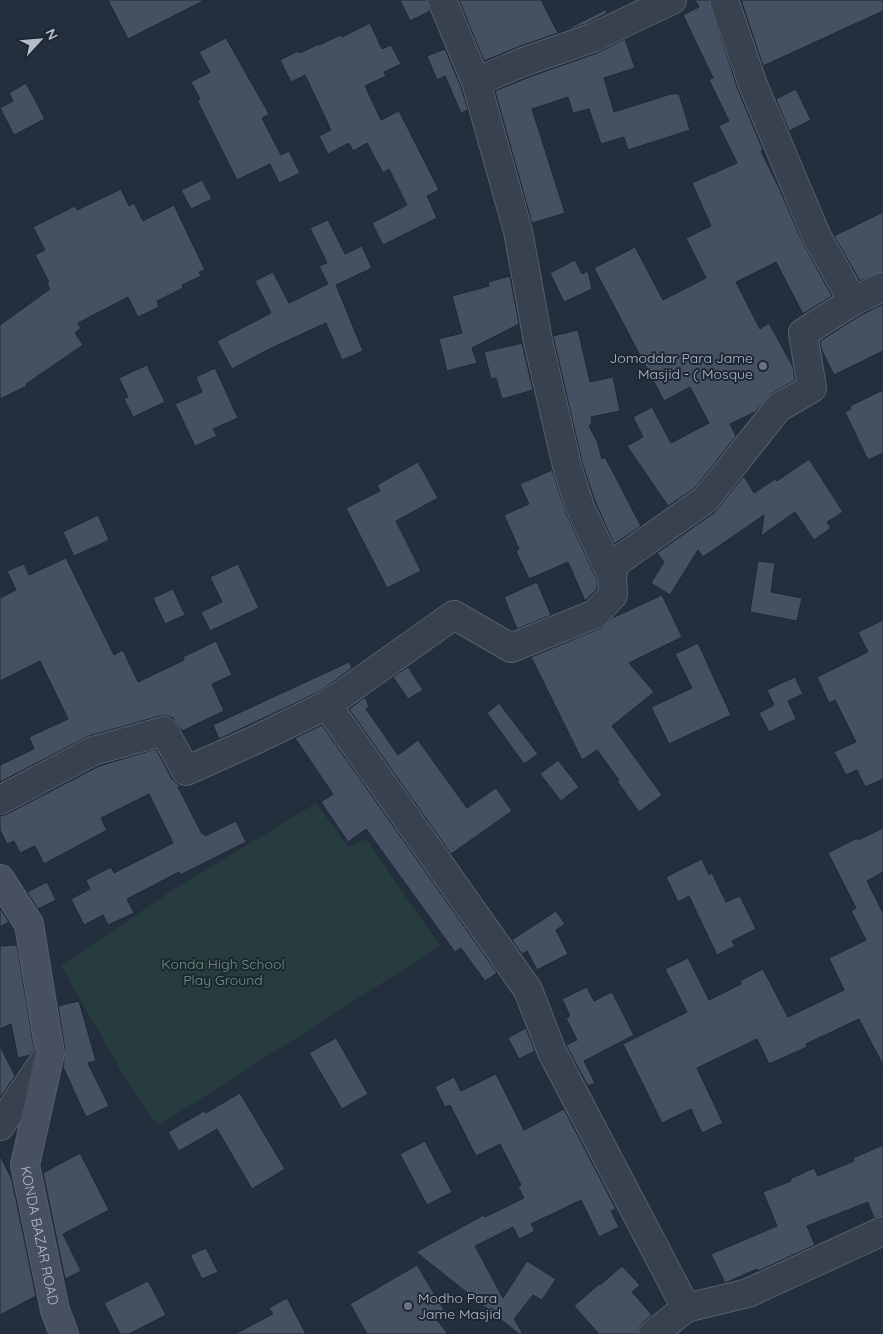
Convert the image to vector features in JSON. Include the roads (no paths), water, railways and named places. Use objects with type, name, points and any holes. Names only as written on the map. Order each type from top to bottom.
[{"type":"street","points":[[442,0],[476,82],[518,232],[538,341],[568,470],[580,507],[612,576]]},
{"type":"street","points":[[476,82],[523,62],[592,38],[672,0]]},
{"type":"street","points":[[724,0],[753,85],[817,237],[854,301]]},
{"type":"street","points":[[0,800],[93,751],[164,731],[186,771],[326,705],[454,615],[511,648],[596,614],[613,595],[612,576],[615,562],[635,550],[706,499],[778,408],[812,388],[803,332],[854,301],[883,287]]},
{"type":"street","points":[[326,705],[528,990],[560,1068],[686,1308]]},
{"type":"street","name":"KONDA BAZAR ROAD","points":[[0,879],[30,924],[50,1053],[25,1165],[55,1310],[64,1334]]},
{"type":"street","points":[[0,1126],[50,1053]]},
{"type":"street","points":[[653,1334],[686,1308],[748,1293],[883,1231]]},
{"type":"place","name":"Jomoddar Para Jame Masjid - ( Mosque","points":[[763,366]]},
{"type":"place","name":"Modho Para Jame Masjid","points":[[408,1306]]},
{"type":"park label","name":"Konda High School Play Ground","points":[[223,972]]}]
